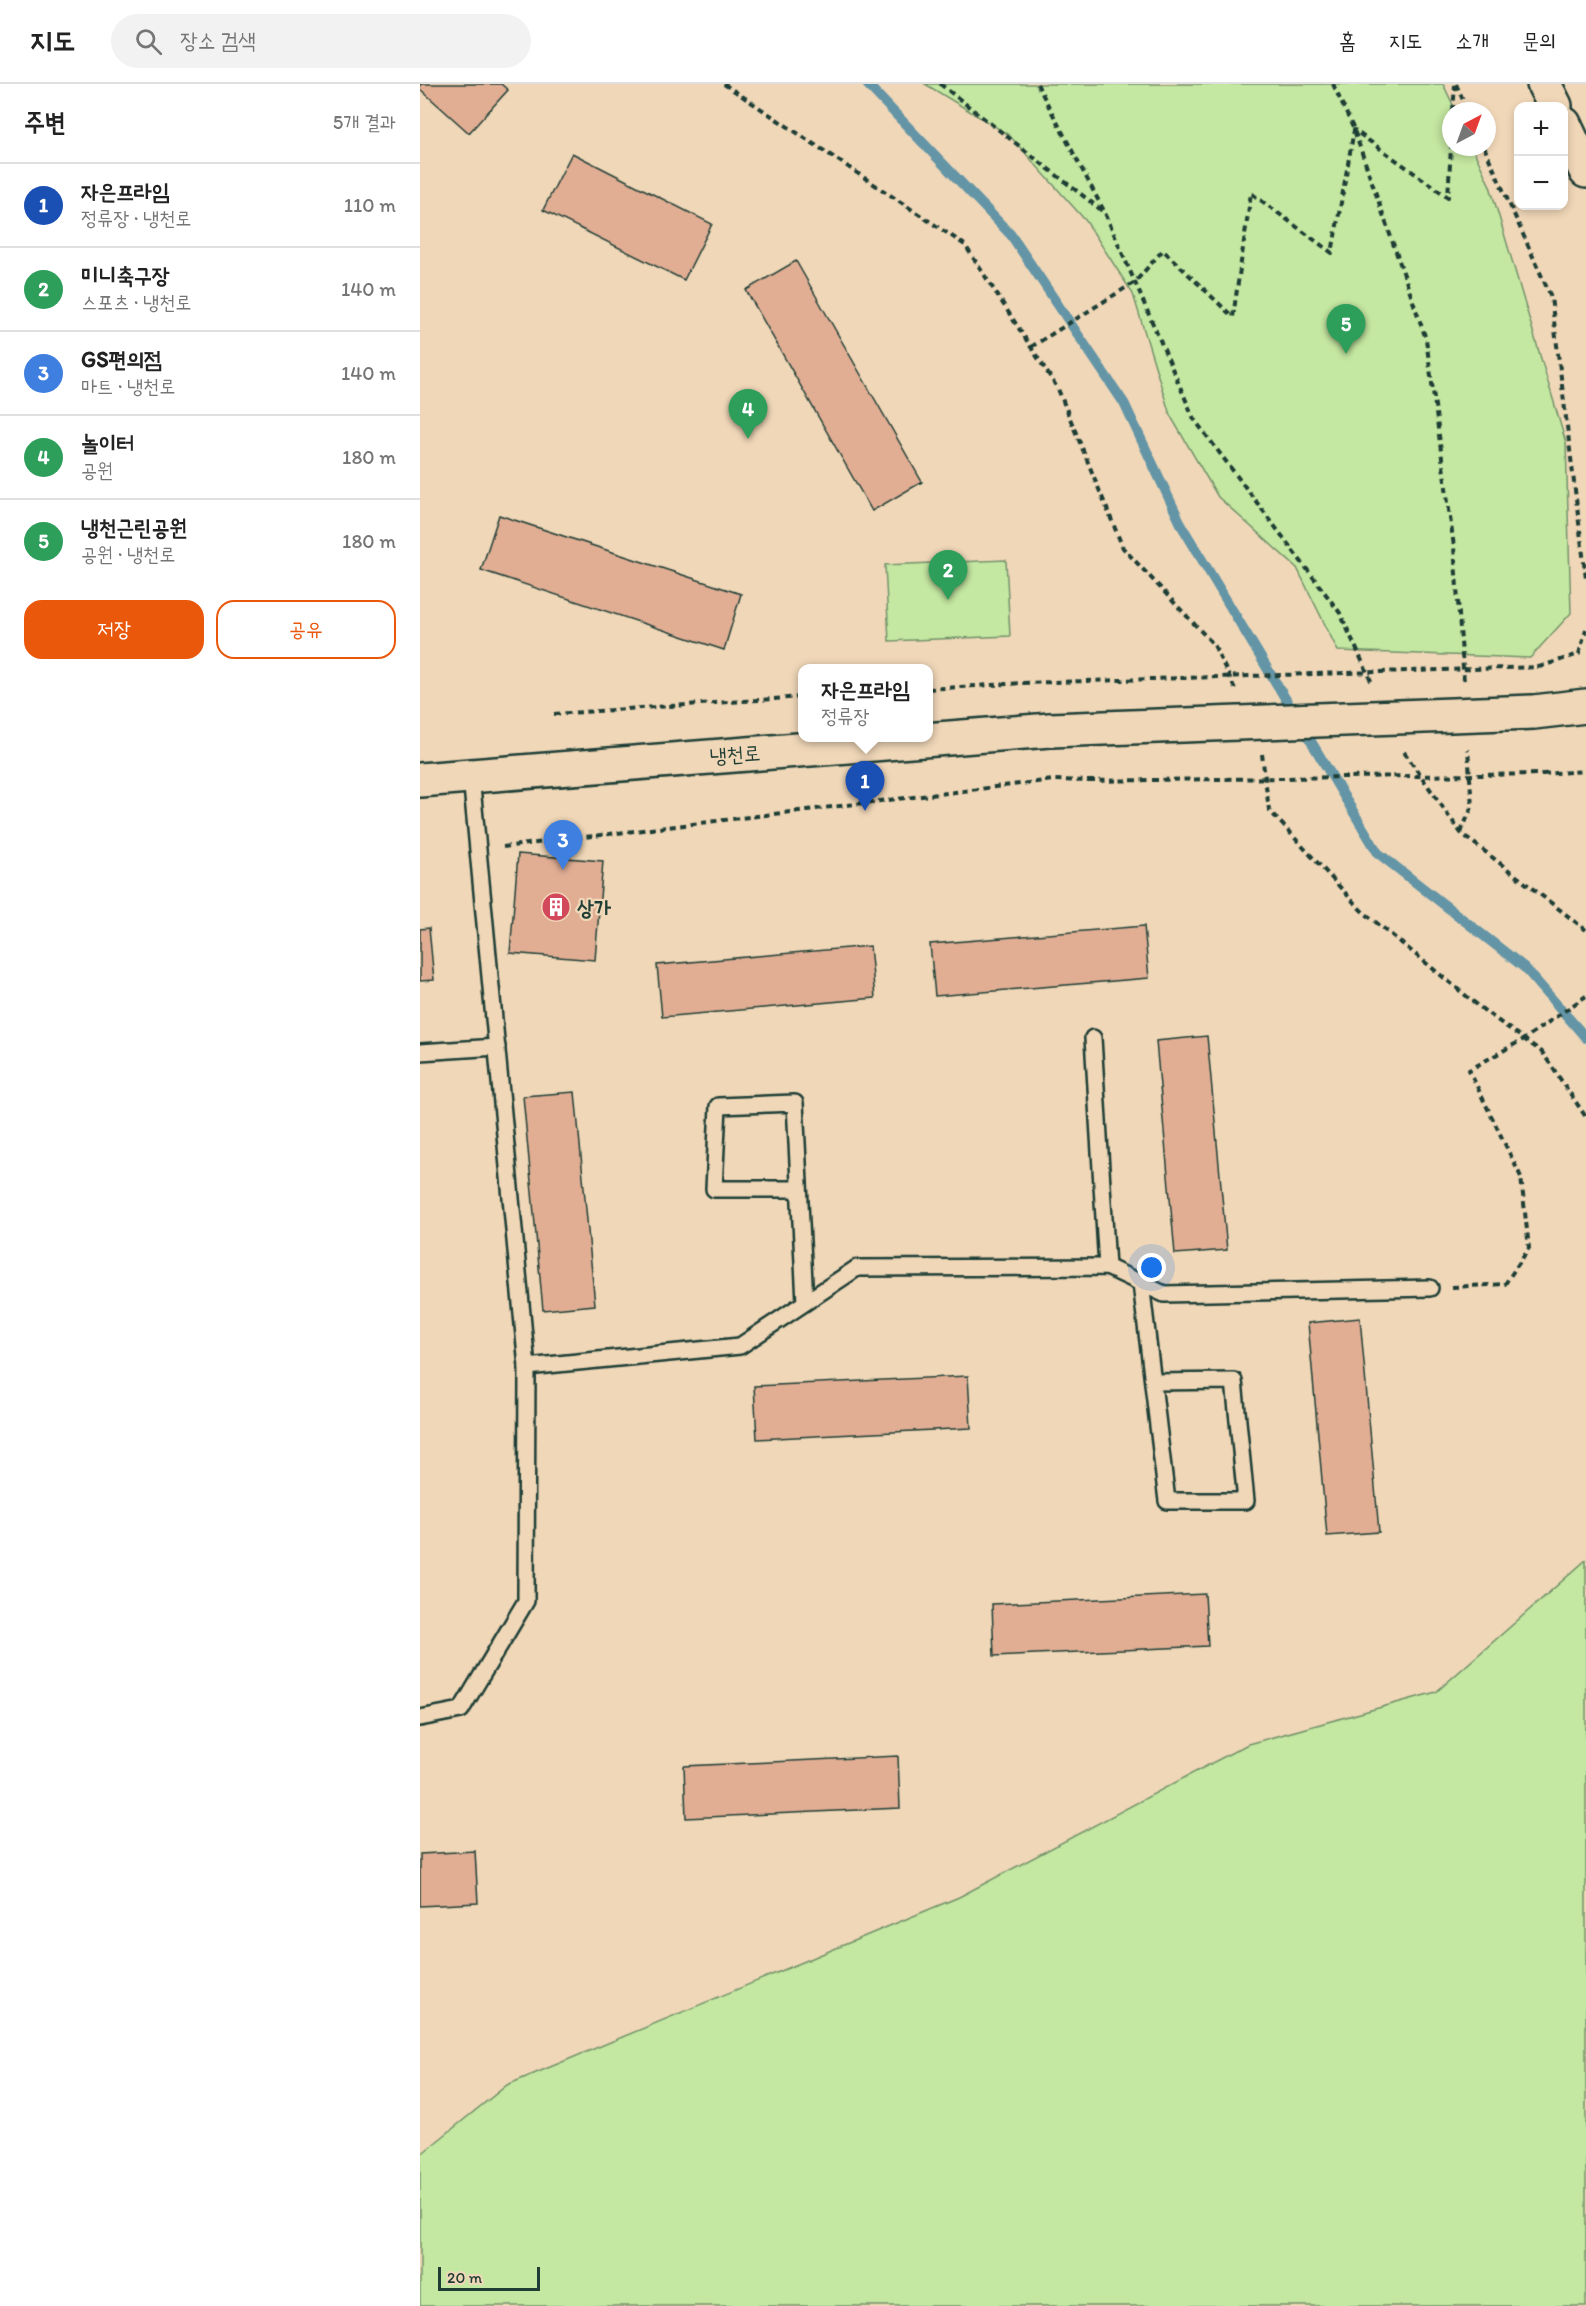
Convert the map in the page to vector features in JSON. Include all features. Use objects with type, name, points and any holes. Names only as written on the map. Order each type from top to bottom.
[{"type":"main road","points":[[1544,84],[1553,102]]},
{"type":"main road","points":[[1568,134],[1586,171]]},
{"type":"main road","name":"냉천로","points":[[933,739],[1050,730],[1534,712],[1586,706]]},
{"type":"main road","name":"냉천로","points":[[420,780],[899,742]]},
{"type":"lane","points":[[420,1718],[461,1710],[526,1601],[527,1368],[471,776]]},
{"type":"lane","points":[[1093,1038],[1107,1267]]},
{"type":"lane","points":[[420,1052],[497,1047]]},
{"type":"lane","points":[[799,1189],[714,1190],[718,1106],[795,1104],[805,1302]]},
{"type":"lane","points":[[527,1368],[740,1346],[857,1268],[1107,1267],[1164,1294],[1430,1288]]},
{"type":"lane","points":[[1141,1283],[1167,1501],[1246,1501],[1234,1381],[1153,1382]]},
{"type":"path","points":[[724,84],[965,245],[1058,389],[1123,548],[1214,645]]},
{"type":"path","points":[[940,84],[1105,213]]},
{"type":"path","points":[[1037,84],[1105,213],[1194,419],[1340,613]]},
{"type":"path","points":[[1333,84],[1354,130],[1426,339],[1454,547],[1464,689]]},
{"type":"path","points":[[1455,102],[1456,84]]},
{"type":"path","points":[[1456,84],[1464,102]]},
{"type":"path","points":[[1031,347],[1135,282],[1163,250],[1233,317],[1251,194],[1332,253],[1354,130]]},
{"type":"path","points":[[1354,130],[1448,197],[1450,156]]},
{"type":"path","points":[[1488,156],[1551,297],[1586,579]]},
{"type":"path","points":[[933,689],[1023,683],[1539,667],[1579,654],[1586,629]]},
{"type":"path","points":[[554,714],[798,698]]},
{"type":"path","points":[[1468,748],[1472,807],[1461,833],[1586,930]]},
{"type":"path","points":[[478,850],[1053,780],[1543,774],[1586,771]]},
{"type":"path","points":[[1269,810],[1361,910],[1486,1012],[1542,1052],[1586,1117]]},
{"type":"path","points":[[1430,1288],[1504,1284],[1529,1248],[1521,1177],[1469,1070],[1524,1039],[1586,996]]},
{"type":"green space","points":[[925,84],[1443,84],[1452,102],[1442,102],[1442,156],[1476,156],[1490,186],[1566,443],[1571,613],[1530,658],[1338,651],[1297,568],[1218,497],[1170,415],[1133,294],[1086,221],[1009,135]]},
{"type":"green space","points":[[1006,560],[1010,636],[889,641],[885,565]]},
{"type":"green space","points":[[1586,1560],[1586,2306],[420,2306],[420,2155],[507,2085],[959,1897],[1248,1744],[1436,1692]]},
{"type":"building","points":[[420,84],[501,84],[508,90],[469,133],[420,89]]},
{"type":"building","points":[[572,153],[712,224],[684,280],[543,210]]},
{"type":"building","points":[[796,261],[922,482],[872,511],[746,290]]},
{"type":"building","points":[[499,515],[741,594],[724,650],[481,570]]},
{"type":"building","name":"상가","points":[[518,854],[603,861],[595,960],[510,953]]},
{"type":"building","points":[[1144,926],[1149,978],[935,996],[930,944]]},
{"type":"building","points":[[429,928],[434,980],[420,981],[420,929]]},
{"type":"building","points":[[870,946],[875,998],[662,1017],[657,965]]},
{"type":"building","points":[[1207,1036],[1227,1250],[1175,1254],[1156,1041]]},
{"type":"building","points":[[575,1092],[595,1305],[543,1310],[523,1096]]},
{"type":"building","points":[[1360,1318],[1379,1532],[1327,1536],[1308,1323]]},
{"type":"building","points":[[968,1376],[971,1428],[757,1439],[754,1386]]},
{"type":"building","points":[[1205,1594],[1208,1646],[994,1656],[992,1604]]},
{"type":"building","points":[[898,1756],[900,1808],[686,1818],[684,1766]]},
{"type":"building","points":[[475,1851],[478,1903],[420,1906],[420,1854]]},
{"type":"waterway","points":[[867,84],[1011,235],[1124,403],[1183,528],[1378,853],[1525,968],[1586,1038]]},
{"type":"place","name":"냉천근린공원","points":[[1346,354]]},
{"type":"place","name":"놀이터","points":[[748,439]]},
{"type":"place","name":"미니축구장","points":[[948,600]]},
{"type":"place","name":"자은프라임","points":[[865,811]]},
{"type":"place","name":"GS편의점","points":[[563,870]]},
{"type":"place","name":"상가","points":[[556,907]]}]
